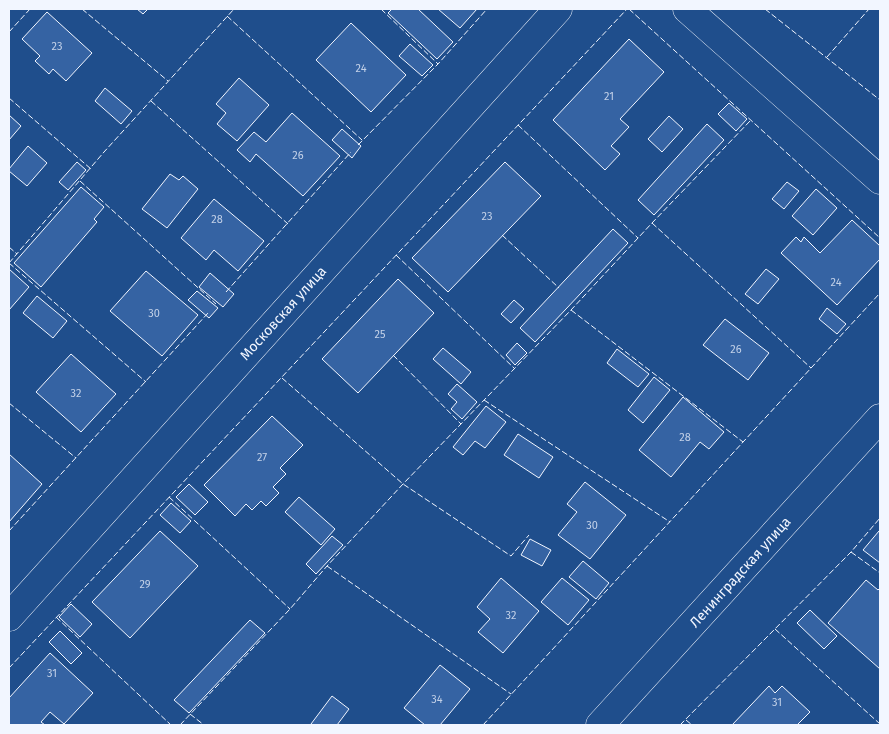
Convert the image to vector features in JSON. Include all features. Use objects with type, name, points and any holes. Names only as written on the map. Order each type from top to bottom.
[{"type":"street","name":"Московская улица","points":[[9,617],[558,9]]},
{"type":"street","points":[[687,9],[880,180]]},
{"type":"street","name":"Ленинградская улица","points":[[600,725],[880,418]]},
{"type":"building","points":[[137,9],[148,9],[143,14]]},
{"type":"building","points":[[392,9],[418,9],[453,42],[437,59],[388,13]]},
{"type":"building","points":[[438,9],[477,9],[460,28]]},
{"type":"building","points":[[47,12],[92,53],[66,81],[53,69],[49,74],[35,61],[40,56],[22,39]]},
{"type":"building","points":[[351,23],[406,75],[371,112],[316,60]]},
{"type":"building","points":[[629,39],[664,72],[620,119],[629,127],[611,146],[620,154],[605,170],[553,120]]},
{"type":"building","points":[[410,44],[433,65],[422,76],[399,56]]},
{"type":"building","points":[[239,78],[269,105],[237,141],[217,124],[226,113],[216,104]]},
{"type":"building","points":[[105,88],[132,111],[121,124],[95,101]]},
{"type":"building","points":[[729,103],[747,119],[736,131],[718,114]]},
{"type":"building","points":[[292,113],[340,156],[303,196],[256,154],[250,162],[237,150],[254,132],[266,142]]},
{"type":"building","points":[[9,115],[21,126],[9,140]]},
{"type":"building","points":[[669,116],[683,129],[662,152],[648,139]]},
{"type":"building","points":[[707,124],[724,140],[654,215],[638,200]]},
{"type":"building","points":[[342,129],[361,146],[352,158],[332,140]]},
{"type":"building","points":[[28,146],[47,163],[27,186],[9,169]]},
{"type":"building","points":[[77,162],[86,170],[68,190],[59,182]]},
{"type":"building","points":[[505,162],[541,196],[448,292],[412,258]]},
{"type":"building","points":[[170,174],[179,180],[183,176],[198,189],[167,228],[142,209]]},
{"type":"building","points":[[787,182],[799,191],[784,209],[772,199]]},
{"type":"building","points":[[81,187],[104,207],[94,219],[97,222],[41,287],[14,263]]},
{"type":"building","points":[[816,189],[837,208],[813,235],[792,216]]},
{"type":"building","points":[[214,199],[264,241],[238,271],[214,250],[206,260],[181,238]]},
{"type":"building","points":[[852,220],[880,246],[880,259],[837,305],[781,253],[796,237],[801,242],[804,237],[820,253]]},
{"type":"building","points":[[613,229],[628,243],[535,342],[520,328]]},
{"type":"building","points":[[9,269],[29,287],[9,310]]},
{"type":"building","points":[[766,269],[779,279],[758,304],[745,294]]},
{"type":"building","points":[[146,271],[198,315],[162,356],[110,311]]},
{"type":"building","points":[[210,273],[234,294],[223,307],[199,287]]},
{"type":"building","points":[[398,279],[434,313],[358,393],[322,359]]},
{"type":"building","points":[[197,291],[218,308],[209,318],[188,300]]},
{"type":"building","points":[[37,296],[67,321],[53,338],[23,313]]},
{"type":"building","points":[[514,300],[524,309],[511,323],[501,314]]},
{"type":"building","points":[[827,308],[846,324],[837,334],[819,319]]},
{"type":"building","points":[[725,319],[769,353],[748,380],[703,345]]},
{"type":"building","points":[[517,343],[527,353],[515,365],[506,355]]},
{"type":"building","points":[[443,348],[471,372],[461,384],[433,359]]},
{"type":"building","points":[[617,349],[649,374],[638,387],[607,363]]},
{"type":"building","points":[[71,354],[116,394],[81,432],[36,392]]},
{"type":"building","points":[[654,377],[670,390],[643,423],[628,410]]},
{"type":"building","points":[[457,384],[477,402],[462,419],[451,409],[457,402],[448,394]]},
{"type":"building","points":[[683,397],[724,432],[709,449],[700,442],[671,477],[639,450]]},
{"type":"building","points":[[486,406],[506,422],[485,448],[475,441],[463,455],[453,447]]},
{"type":"building","points":[[272,416],[303,445],[280,468],[286,474],[273,487],[279,493],[266,506],[261,501],[252,510],[246,504],[235,516],[204,485]]},
{"type":"building","points":[[518,434],[553,457],[539,478],[504,455]]},
{"type":"building","points":[[9,454],[42,484],[9,522]]},
{"type":"building","points":[[585,482],[626,515],[590,559],[558,535],[577,512],[567,504]]},
{"type":"building","points":[[189,484],[208,502],[195,515],[176,497]]},
{"type":"building","points":[[299,497],[335,529],[321,545],[285,512]]},
{"type":"building","points":[[171,503],[191,521],[180,533],[160,515]]},
{"type":"building","points":[[160,531],[198,566],[130,638],[92,602]]},
{"type":"building","points":[[880,532],[880,563],[863,550]]},
{"type":"building","points":[[332,536],[343,545],[316,574],[306,564]]},
{"type":"building","points":[[530,539],[551,550],[542,566],[521,555]]},
{"type":"building","points":[[583,561],[609,583],[596,599],[569,577]]},
{"type":"building","points":[[501,578],[539,611],[503,653],[478,632],[490,619],[477,607]]},
{"type":"building","points":[[562,578],[589,600],[568,625],[541,602]]},
{"type":"building","points":[[866,580],[878,590],[880,588],[880,669],[828,623]]},
{"type":"building","points":[[71,604],[92,624],[80,637],[59,617]]},
{"type":"building","points":[[810,610],[837,636],[824,649],[797,623]]},
{"type":"building","points":[[250,620],[265,633],[189,713],[174,700]]},
{"type":"building","points":[[60,631],[82,653],[71,664],[49,642]]},
{"type":"building","points":[[50,653],[93,693],[64,724],[50,712],[41,722],[45,725],[9,725],[9,698]]},
{"type":"building","points":[[440,665],[470,689],[440,725],[425,725],[404,708]]},
{"type":"building","points":[[769,686],[775,693],[782,686],[810,712],[797,725],[732,725]]},
{"type":"building","points":[[332,696],[349,709],[337,725],[311,724]]},
{"type":"fence","points":[[9,32],[30,9]]},
{"type":"fence","points":[[82,9],[168,81]]},
{"type":"fence","points":[[9,263],[104,152],[234,9]]},
{"type":"fence","points":[[381,9],[438,64]]},
{"type":"fence","points":[[358,145],[438,64],[487,9]]},
{"type":"fence","points":[[9,668],[627,9]]},
{"type":"fence","points":[[629,9],[880,238]]},
{"type":"fence","points":[[765,9],[880,100]]},
{"type":"fence","points":[[827,57],[869,9]]},
{"type":"fence","points":[[227,16],[362,140]]},
{"type":"fence","points":[[9,98],[91,169]]},
{"type":"fence","points":[[151,101],[288,224]]},
{"type":"fence","points":[[180,725],[290,609],[403,484],[751,120]]},
{"type":"fence","points":[[518,125],[638,238]]},
{"type":"fence","points":[[226,292],[351,152]]},
{"type":"fence","points":[[80,181],[216,304]]},
{"type":"fence","points":[[652,223],[811,368]]},
{"type":"fence","points":[[502,235],[559,288]]},
{"type":"fence","points":[[9,247],[17,254]]},
{"type":"fence","points":[[396,255],[515,369]]},
{"type":"fence","points":[[9,263],[146,382]]},
{"type":"fence","points":[[483,725],[880,293]]},
{"type":"fence","points":[[571,310],[743,442]]},
{"type":"fence","points":[[9,531],[208,313]]},
{"type":"fence","points":[[393,355],[461,424]]},
{"type":"fence","points":[[282,378],[403,484],[511,556],[529,535]]},
{"type":"fence","points":[[484,400],[670,522]]},
{"type":"fence","points":[[9,403],[76,458]]},
{"type":"fence","points":[[169,497],[290,609]]},
{"type":"fence","points":[[680,725],[851,552],[880,518]]},
{"type":"fence","points":[[851,552],[880,573]]},
{"type":"fence","points":[[327,566],[511,694]]},
{"type":"fence","points":[[56,617],[171,725]]},
{"type":"fence","points":[[775,629],[880,724]]},
{"type":"fence","points":[[190,714],[204,725]]},
{"type":"fence","points":[[686,720],[692,725]]}]
